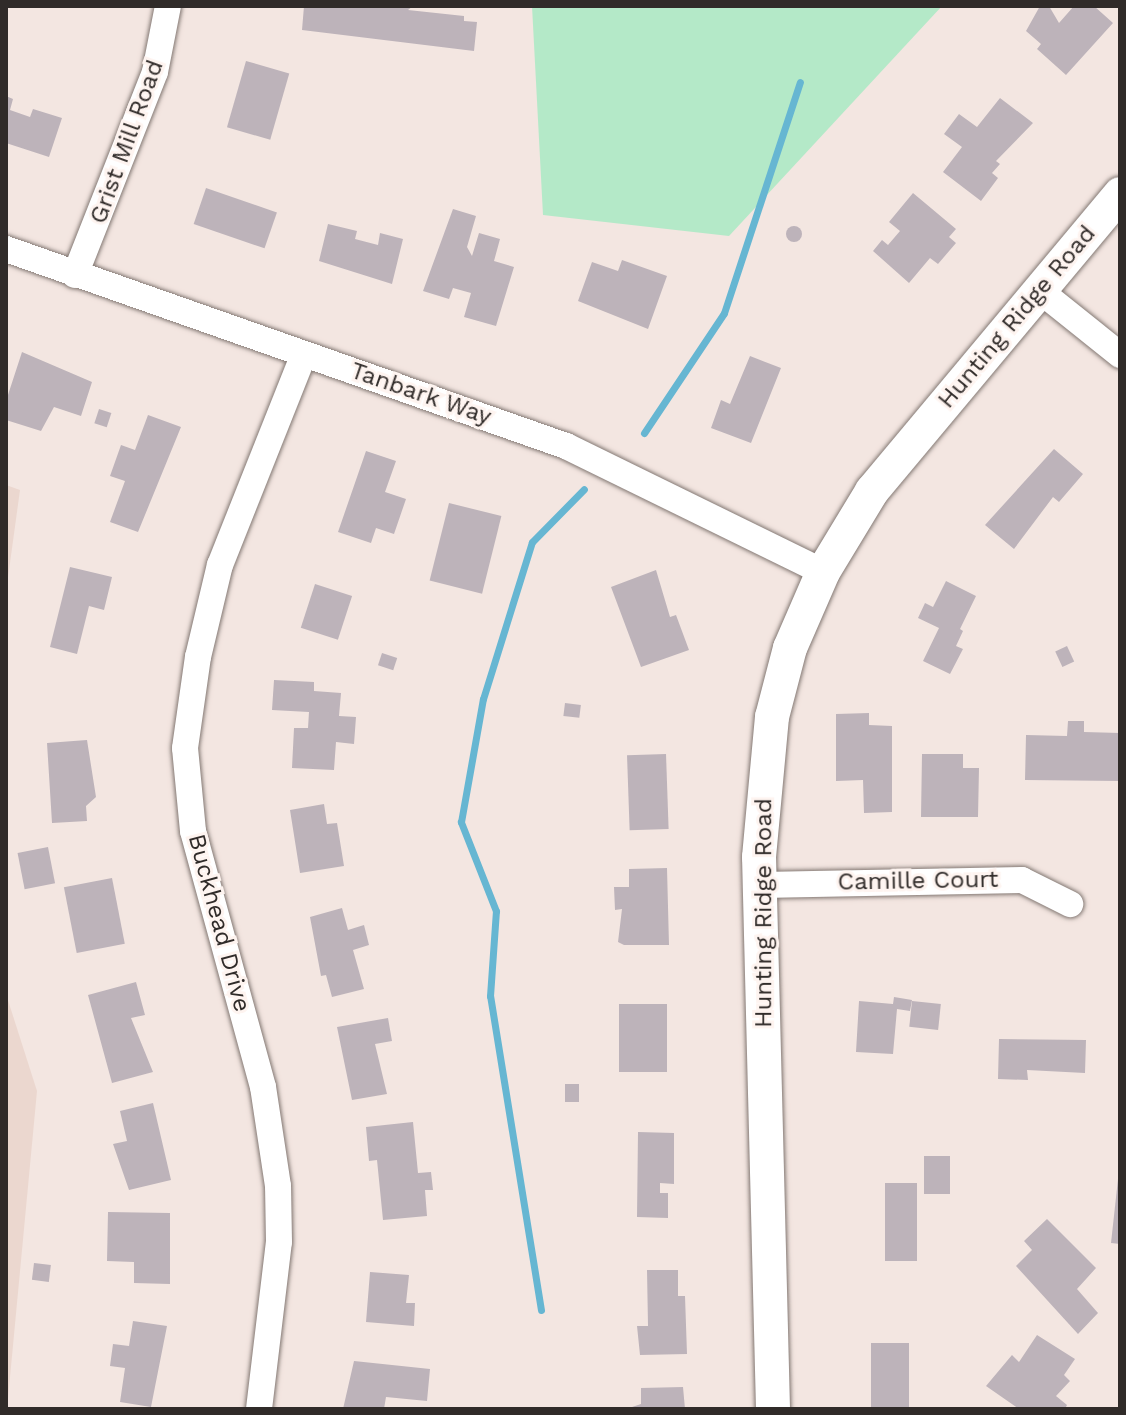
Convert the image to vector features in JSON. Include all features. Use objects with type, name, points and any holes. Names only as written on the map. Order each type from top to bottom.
[{"type":"street","name":"Grist Mill Road","points":[[75,275],[155,72],[168,6]]},
{"type":"street","name":"Hunting Ridge Road","points":[[773,1409],[761,885],[772,717],[790,648],[823,572],[872,491],[1120,194]]},
{"type":"street","name":"Tanbark Way","points":[[6,249],[303,356],[394,382],[566,446],[823,572]]},
{"type":"street","points":[[1039,290],[1120,355]]},
{"type":"street","name":"Buckhead Drive","points":[[259,1409],[279,1242],[275,1162],[263,1087],[193,831],[185,748],[198,657],[220,565],[303,356]]},
{"type":"street","name":"Camille Court","points":[[761,885],[1022,880],[1070,904]]},
{"type":"shaded area","points":[[6,485],[20,490],[6,592]]},
{"type":"shaded area","points":[[6,994],[37,1091],[7,1409],[6,1409]]},
{"type":"green space","points":[[532,6],[942,6],[729,236],[543,215]]},
{"type":"building","points":[[304,6],[413,6],[408,10],[464,16],[464,21],[477,22],[474,51],[302,30]]},
{"type":"building","points":[[1040,6],[1049,6],[1059,23],[1074,6],[1094,6],[1113,23],[1066,75],[1037,49],[1041,44],[1026,31]]},
{"type":"building","points":[[246,61],[289,73],[270,140],[227,127]]},
{"type":"building","points":[[6,96],[13,99],[10,110],[30,117],[33,109],[62,118],[49,157],[6,143]]},
{"type":"building","points":[[1000,98],[1033,123],[996,161],[1000,164],[992,173],[998,178],[981,201],[943,172],[962,147],[944,134],[959,114],[977,127]]},
{"type":"building","points":[[206,188],[277,212],[265,248],[194,224]]},
{"type":"building","points":[[913,193],[956,229],[949,237],[956,243],[938,264],[930,258],[909,283],[873,251],[882,240],[888,245],[900,231],[889,222]]},
{"type":"building","points":[[453,209],[476,216],[467,247],[472,256],[479,233],[500,239],[494,261],[514,267],[496,326],[464,317],[471,293],[453,288],[449,299],[423,291]]},
{"type":"building","points":[[328,224],[357,231],[355,239],[378,245],[380,233],[403,239],[392,284],[319,261]]},
{"type":"building","points":[[794,226],[802,234],[794,242],[786,234]]},
{"type":"building","points":[[622,260],[667,276],[648,329],[578,301],[592,262],[618,271]]},
{"type":"building","points":[[22,352],[92,382],[81,416],[54,407],[41,431],[6,420],[6,401]]},
{"type":"building","points":[[750,356],[781,368],[751,443],[711,428],[721,400],[730,404]]},
{"type":"building","points":[[99,409],[111,413],[107,427],[94,423]]},
{"type":"building","points":[[148,415],[181,427],[138,532],[110,522],[125,481],[110,476],[121,445],[135,450]]},
{"type":"building","points":[[1054,449],[1083,474],[1059,502],[1053,497],[1014,549],[985,525]]},
{"type":"building","points":[[366,451],[396,461],[385,492],[406,499],[394,534],[376,528],[371,543],[338,532]]},
{"type":"building","points":[[449,503],[501,516],[482,594],[430,581]]},
{"type":"building","points":[[70,567],[112,577],[104,610],[89,606],[77,654],[50,647]]},
{"type":"building","points":[[656,570],[670,617],[676,615],[689,650],[641,667],[611,587]]},
{"type":"building","points":[[946,581],[976,596],[960,629],[963,631],[956,646],[963,649],[950,674],[923,661],[939,628],[918,618],[925,603],[933,607]]},
{"type":"building","points":[[315,584],[352,596],[338,640],[301,628]]},
{"type":"building","points":[[1067,646],[1074,661],[1062,667],[1055,651]]},
{"type":"building","points":[[382,653],[397,658],[393,670],[378,665]]},
{"type":"building","points":[[274,680],[314,682],[314,691],[341,693],[339,716],[356,717],[354,744],[336,742],[334,770],[292,768],[294,728],[308,728],[309,712],[272,710]]},
{"type":"building","points":[[565,703],[581,705],[579,718],[563,716]]},
{"type":"building","points":[[869,713],[869,725],[892,726],[892,812],[864,813],[863,780],[836,781],[836,714]]},
{"type":"building","points":[[1068,721],[1084,721],[1084,732],[1120,733],[1120,781],[1025,780],[1026,735],[1067,736]]},
{"type":"building","points":[[87,740],[96,797],[86,806],[87,821],[52,823],[47,743]]},
{"type":"building","points":[[666,754],[669,829],[630,830],[627,755]]},
{"type":"building","points":[[922,754],[963,754],[963,768],[979,768],[978,817],[921,817]]},
{"type":"building","points":[[324,804],[327,824],[337,823],[344,866],[300,873],[290,810]]},
{"type":"building","points":[[48,847],[55,883],[25,889],[18,853]]},
{"type":"building","points":[[667,868],[669,945],[624,945],[618,942],[622,909],[615,910],[614,887],[629,887],[629,869]]},
{"type":"building","points":[[112,878],[125,944],[77,953],[64,887]]},
{"type":"building","points":[[342,908],[348,930],[364,925],[369,945],[353,950],[364,989],[332,997],[326,975],[321,976],[310,917]]},
{"type":"building","points":[[136,982],[145,1015],[131,1018],[153,1072],[112,1083],[88,995]]},
{"type":"building","points":[[894,997],[912,1000],[910,1011],[897,1009],[893,1054],[856,1052],[859,1001],[893,1004]]},
{"type":"building","points":[[912,1001],[941,1004],[938,1030],[909,1027]]},
{"type":"building","points":[[619,1004],[667,1004],[667,1072],[619,1072]]},
{"type":"building","points":[[388,1018],[392,1041],[375,1044],[387,1094],[352,1100],[337,1027]]},
{"type":"building","points":[[999,1039],[1086,1040],[1085,1073],[1027,1070],[1028,1080],[998,1079]]},
{"type":"building","points":[[565,1084],[579,1084],[579,1102],[565,1102]]},
{"type":"building","points":[[153,1103],[171,1180],[129,1190],[113,1144],[127,1141],[120,1111]]},
{"type":"building","points":[[413,1122],[418,1173],[431,1172],[433,1190],[425,1190],[427,1216],[383,1220],[377,1160],[369,1161],[366,1127]]},
{"type":"building","points":[[638,1132],[674,1133],[674,1184],[660,1183],[660,1193],[668,1193],[668,1218],[637,1217]]},
{"type":"building","points":[[924,1156],[950,1156],[950,1194],[924,1194]]},
{"type":"building","points":[[1120,1179],[1120,1244],[1111,1243]]},
{"type":"building","points":[[885,1183],[917,1183],[917,1261],[885,1261]]},
{"type":"building","points":[[108,1212],[170,1213],[170,1284],[134,1283],[134,1262],[107,1261]]},
{"type":"building","points":[[1047,1219],[1096,1268],[1077,1289],[1098,1313],[1078,1334],[1016,1266],[1032,1250],[1024,1241]]},
{"type":"building","points":[[34,1263],[51,1265],[49,1282],[32,1280]]},
{"type":"building","points":[[647,1270],[678,1270],[678,1296],[685,1296],[687,1354],[640,1355],[637,1326],[648,1326]]},
{"type":"building","points":[[370,1272],[409,1275],[406,1303],[415,1303],[414,1326],[366,1322]]},
{"type":"building","points":[[133,1321],[167,1326],[151,1407],[120,1402],[125,1368],[110,1366],[113,1344],[129,1346]]},
{"type":"building","points":[[1037,1335],[1075,1359],[1064,1375],[1070,1381],[1056,1396],[1067,1405],[1065,1409],[1019,1409],[986,1386],[1012,1355],[1019,1362]]},
{"type":"building","points":[[871,1343],[909,1343],[909,1409],[871,1409]]},
{"type":"building","points":[[354,1361],[430,1369],[427,1401],[386,1397],[384,1409],[343,1409]]},
{"type":"building","points":[[683,1387],[685,1409],[626,1409],[641,1404],[641,1388]]},
{"type":"waterway","points":[[644,433],[724,313],[800,82]]},
{"type":"waterway","points":[[541,1310],[490,996],[496,911],[461,822],[483,699],[532,542],[584,489]]}]
